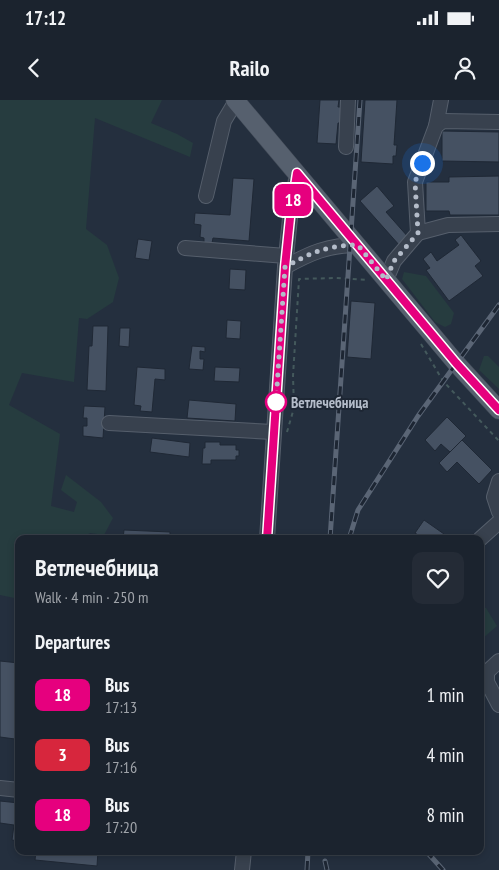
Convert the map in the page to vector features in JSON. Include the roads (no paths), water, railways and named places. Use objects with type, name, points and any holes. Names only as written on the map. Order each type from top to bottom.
[{"type":"main road","points":[[235,100],[358,245],[380,281],[499,410]]},
{"type":"street","points":[[206,196],[224,121],[235,100]]},
{"type":"street","points":[[346,147],[348,100]]},
{"type":"street","points":[[418,233],[415,182],[436,126],[442,103]]},
{"type":"street","points":[[436,126],[442,121],[499,122]]},
{"type":"street","points":[[267,535],[280,434],[285,262],[297,173]]},
{"type":"street","points":[[380,281],[418,233],[448,225],[499,224]]},
{"type":"street","points":[[185,248],[285,262],[318,250],[342,245],[358,245]]},
{"type":"street","points":[[109,423],[280,434]]},
{"type":"street","points":[[499,481],[494,497],[499,512]]},
{"type":"street","points":[[483,535],[499,522]]},
{"type":"street","points":[[484,675],[499,661]]},
{"type":"street","points":[[484,678],[499,704]]},
{"type":"street","points":[[0,788],[15,790]]},
{"type":"street","points":[[242,870],[244,855]]},
{"type":"railway","points":[[330,535],[360,100]]},
{"type":"railway","points":[[350,535],[358,510],[418,416],[499,305]]},
{"type":"railway","points":[[307,870],[308,855]]},
{"type":"railway","points":[[430,855],[443,870]]},
{"type":"railway","points":[[325,861],[327,870]]},
{"type":"place","name":"Ветлечебница","points":[[276,402]]}]
